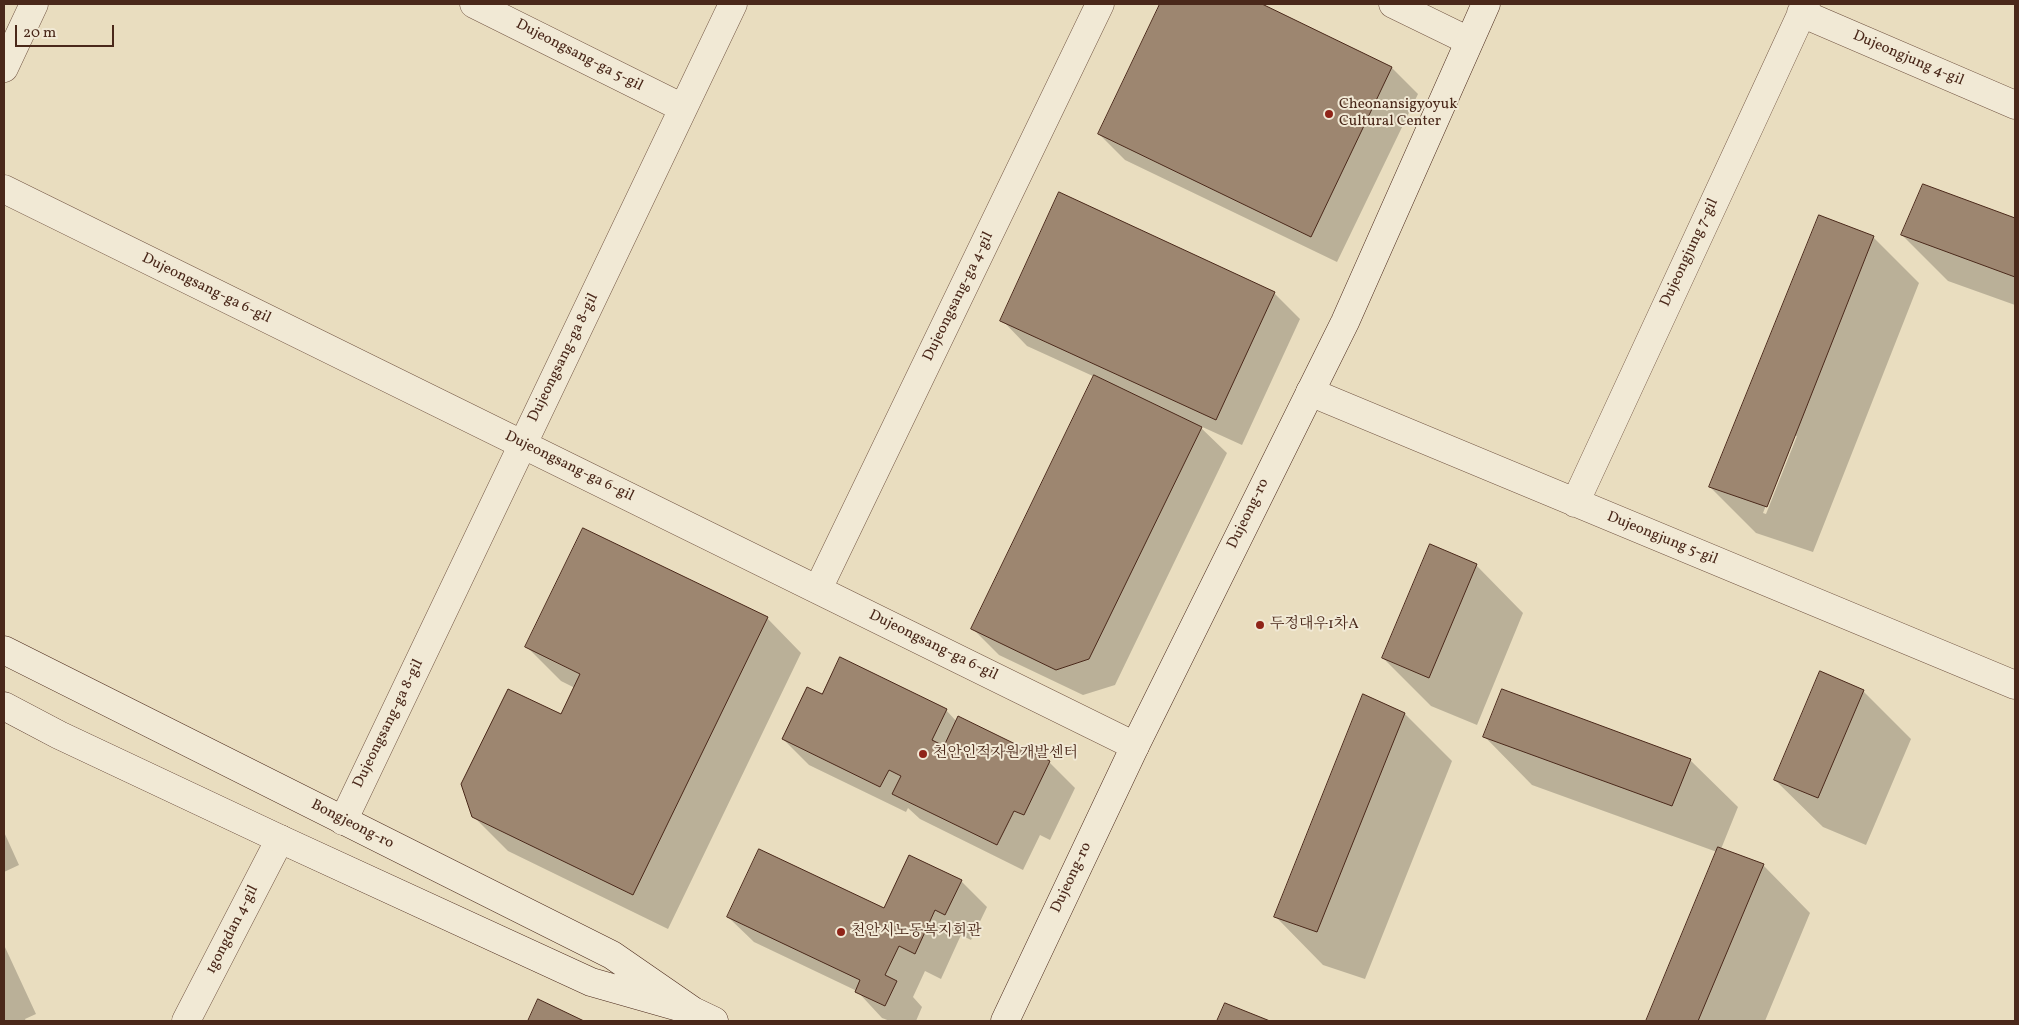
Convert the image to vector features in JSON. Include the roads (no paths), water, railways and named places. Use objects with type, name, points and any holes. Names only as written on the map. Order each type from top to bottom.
[{"type":"street","points":[[4,68],[34,4]]},
{"type":"street","name":"Dujeongsang-ga 5-gil","points":[[474,4],[683,108]]},
{"type":"street","name":"Dujeongsang-ga 8-gil","points":[[343,821],[733,4]]},
{"type":"street","name":"Dujeongsang-ga 4-gil","points":[[818,589],[1100,4]]},
{"type":"street","points":[[1392,4],[1469,41]]},
{"type":"street","name":"Dujeong-ro","points":[[1004,1021],[1135,746],[1345,322],[1486,4]]},
{"type":"street","name":"Dujeongjung 4-gil","points":[[1803,9],[2015,105]]},
{"type":"street","name":"Dujeongjung 7-gil","points":[[1575,503],[1803,9]]},
{"type":"street","name":"Dujeongsang-ga 6-gil","points":[[4,189],[1135,746]]},
{"type":"street","name":"Dujeongjung 5-gil","points":[[1310,392],[2015,685]]},
{"type":"street","name":"Bongjeong-ro","points":[[4,650],[612,955],[703,1016]]},
{"type":"street","name":"Bongjeong-ro","points":[[4,706],[68,739],[280,839],[591,982],[703,1016]]},
{"type":"street","name":"1gongdan 4-gil","points":[[186,1021],[280,839]]},
{"type":"place","name":"Cheonansigyoyuk Cultural Center","points":[[1329,114]]},
{"type":"place","name":"두정대우1차A","points":[[1260,625]]},
{"type":"place","name":"천안인적자원개발센터","points":[[923,754]]},
{"type":"place","name":"천안시노동복지회관","points":[[841,932]]}]
